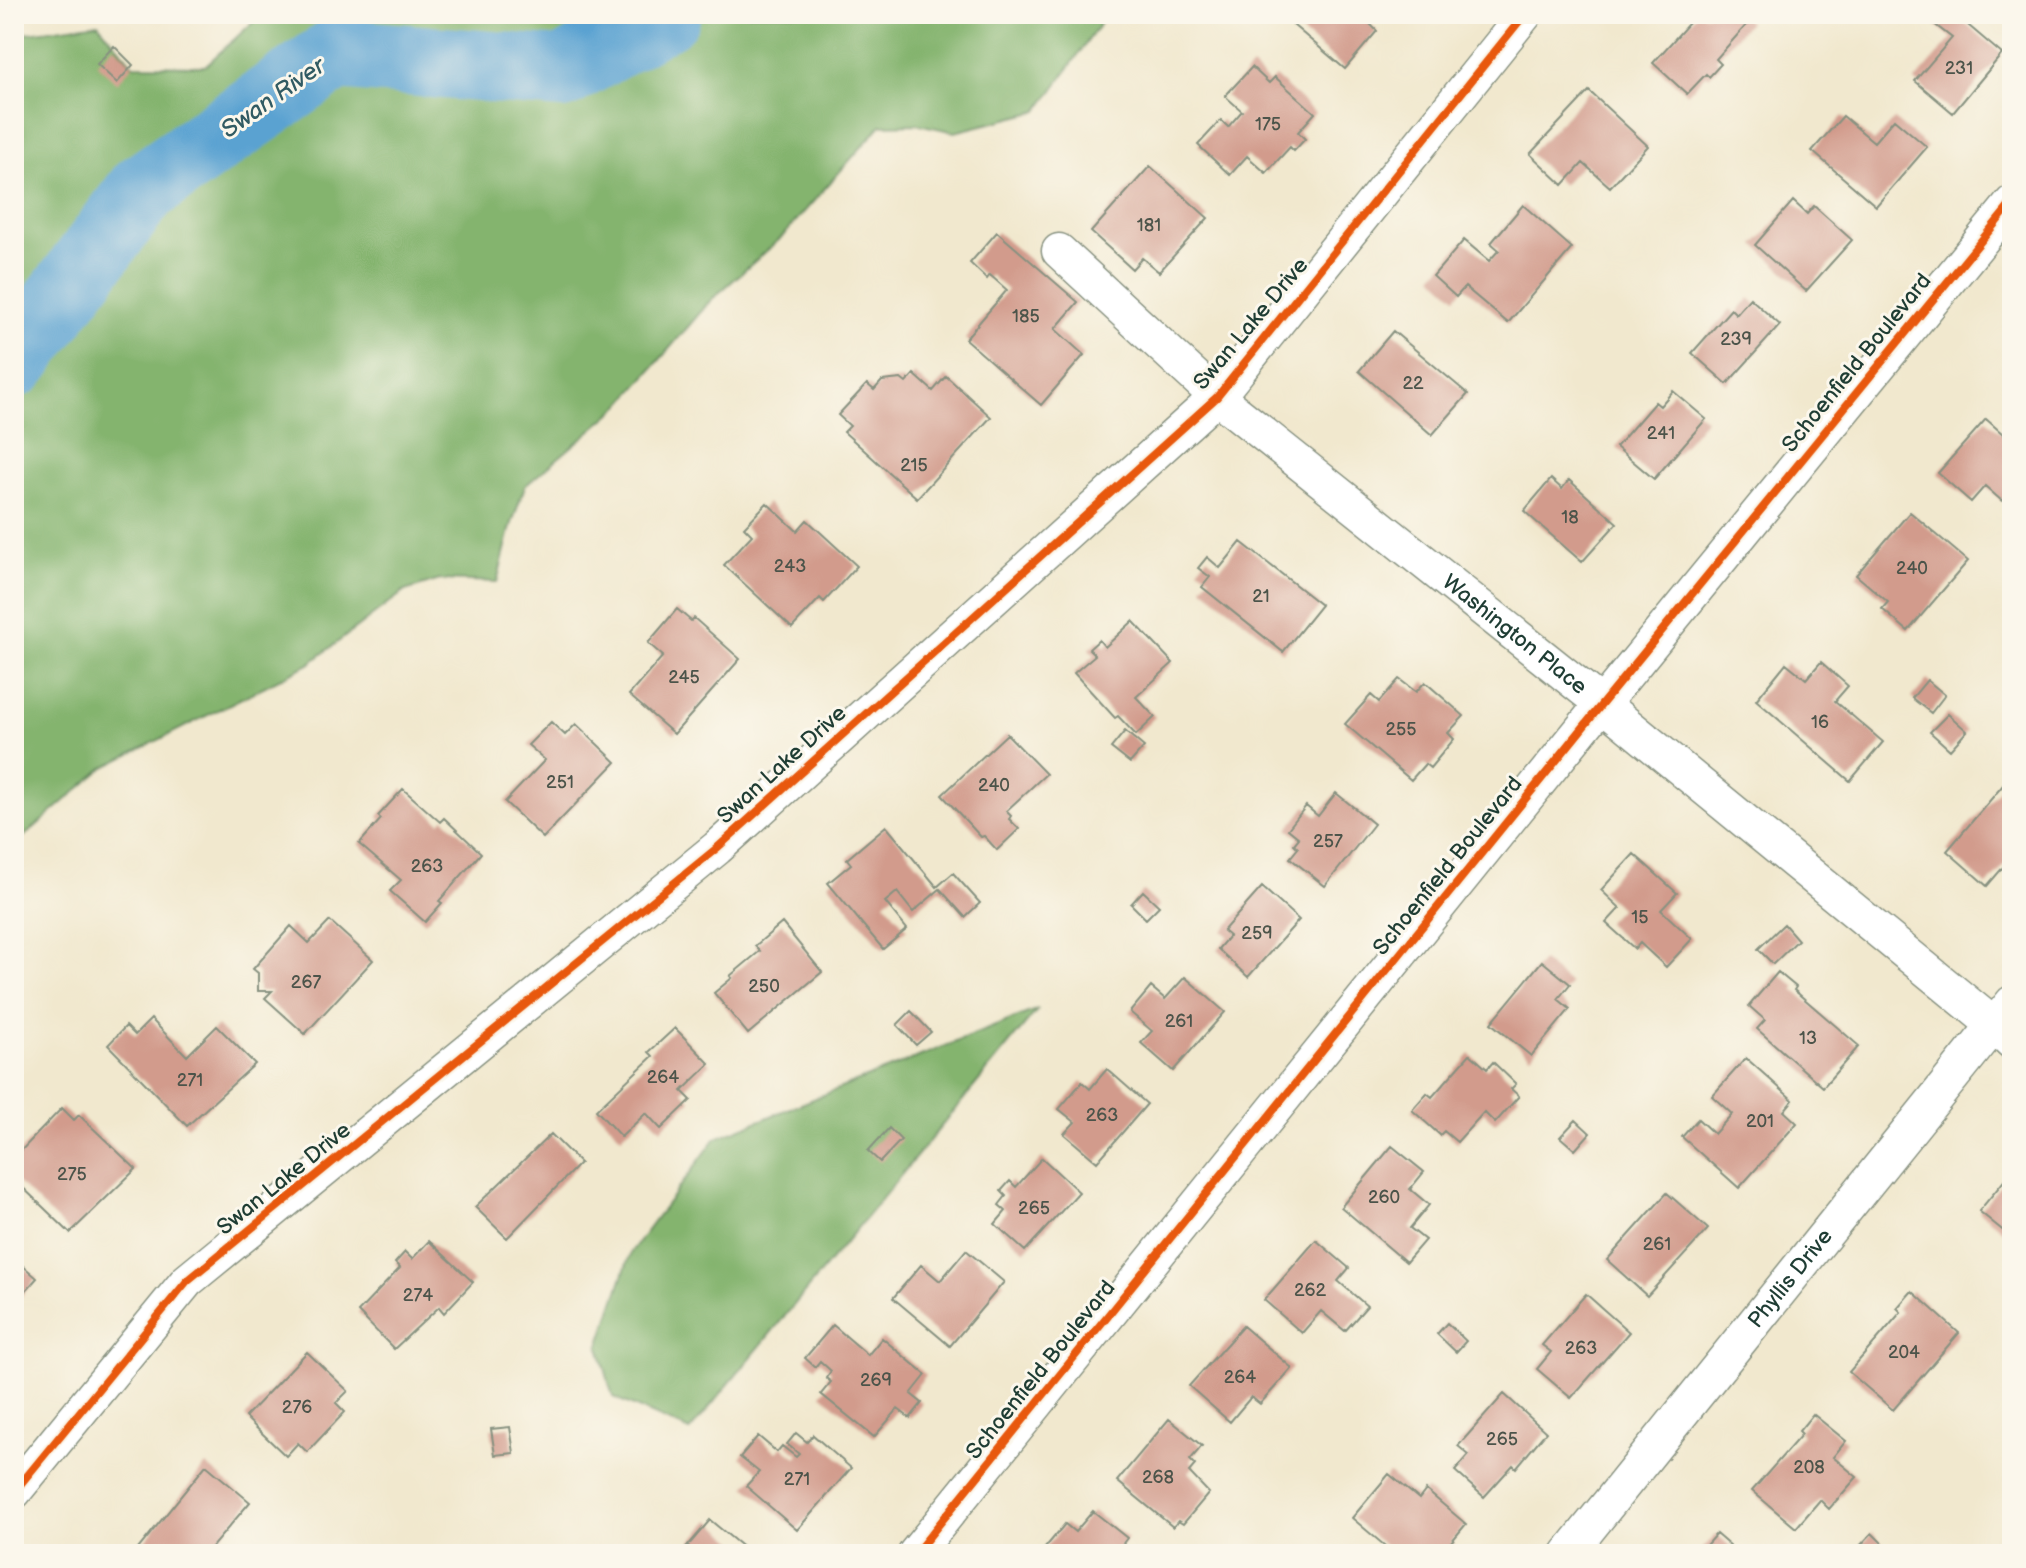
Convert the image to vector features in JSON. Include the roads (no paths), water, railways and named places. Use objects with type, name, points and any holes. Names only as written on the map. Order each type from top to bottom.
[{"type":"street","name":"Swan Lake Drive","points":[[14,1492],[187,1281],[717,848],[1217,397],[1525,14]]},
{"type":"street","name":"Schoenfield Boulevard","points":[[915,1554],[1602,704],[2012,203]]},
{"type":"street","name":"Washington Place","points":[[1059,251],[1217,397],[2006,1023]]},
{"type":"street","name":"Phyllis Drive","points":[[1568,1554],[2006,1023]]},
{"type":"waterway","name":"Swan River","points":[[14,362],[143,189],[336,54],[562,73],[665,14]]}]
